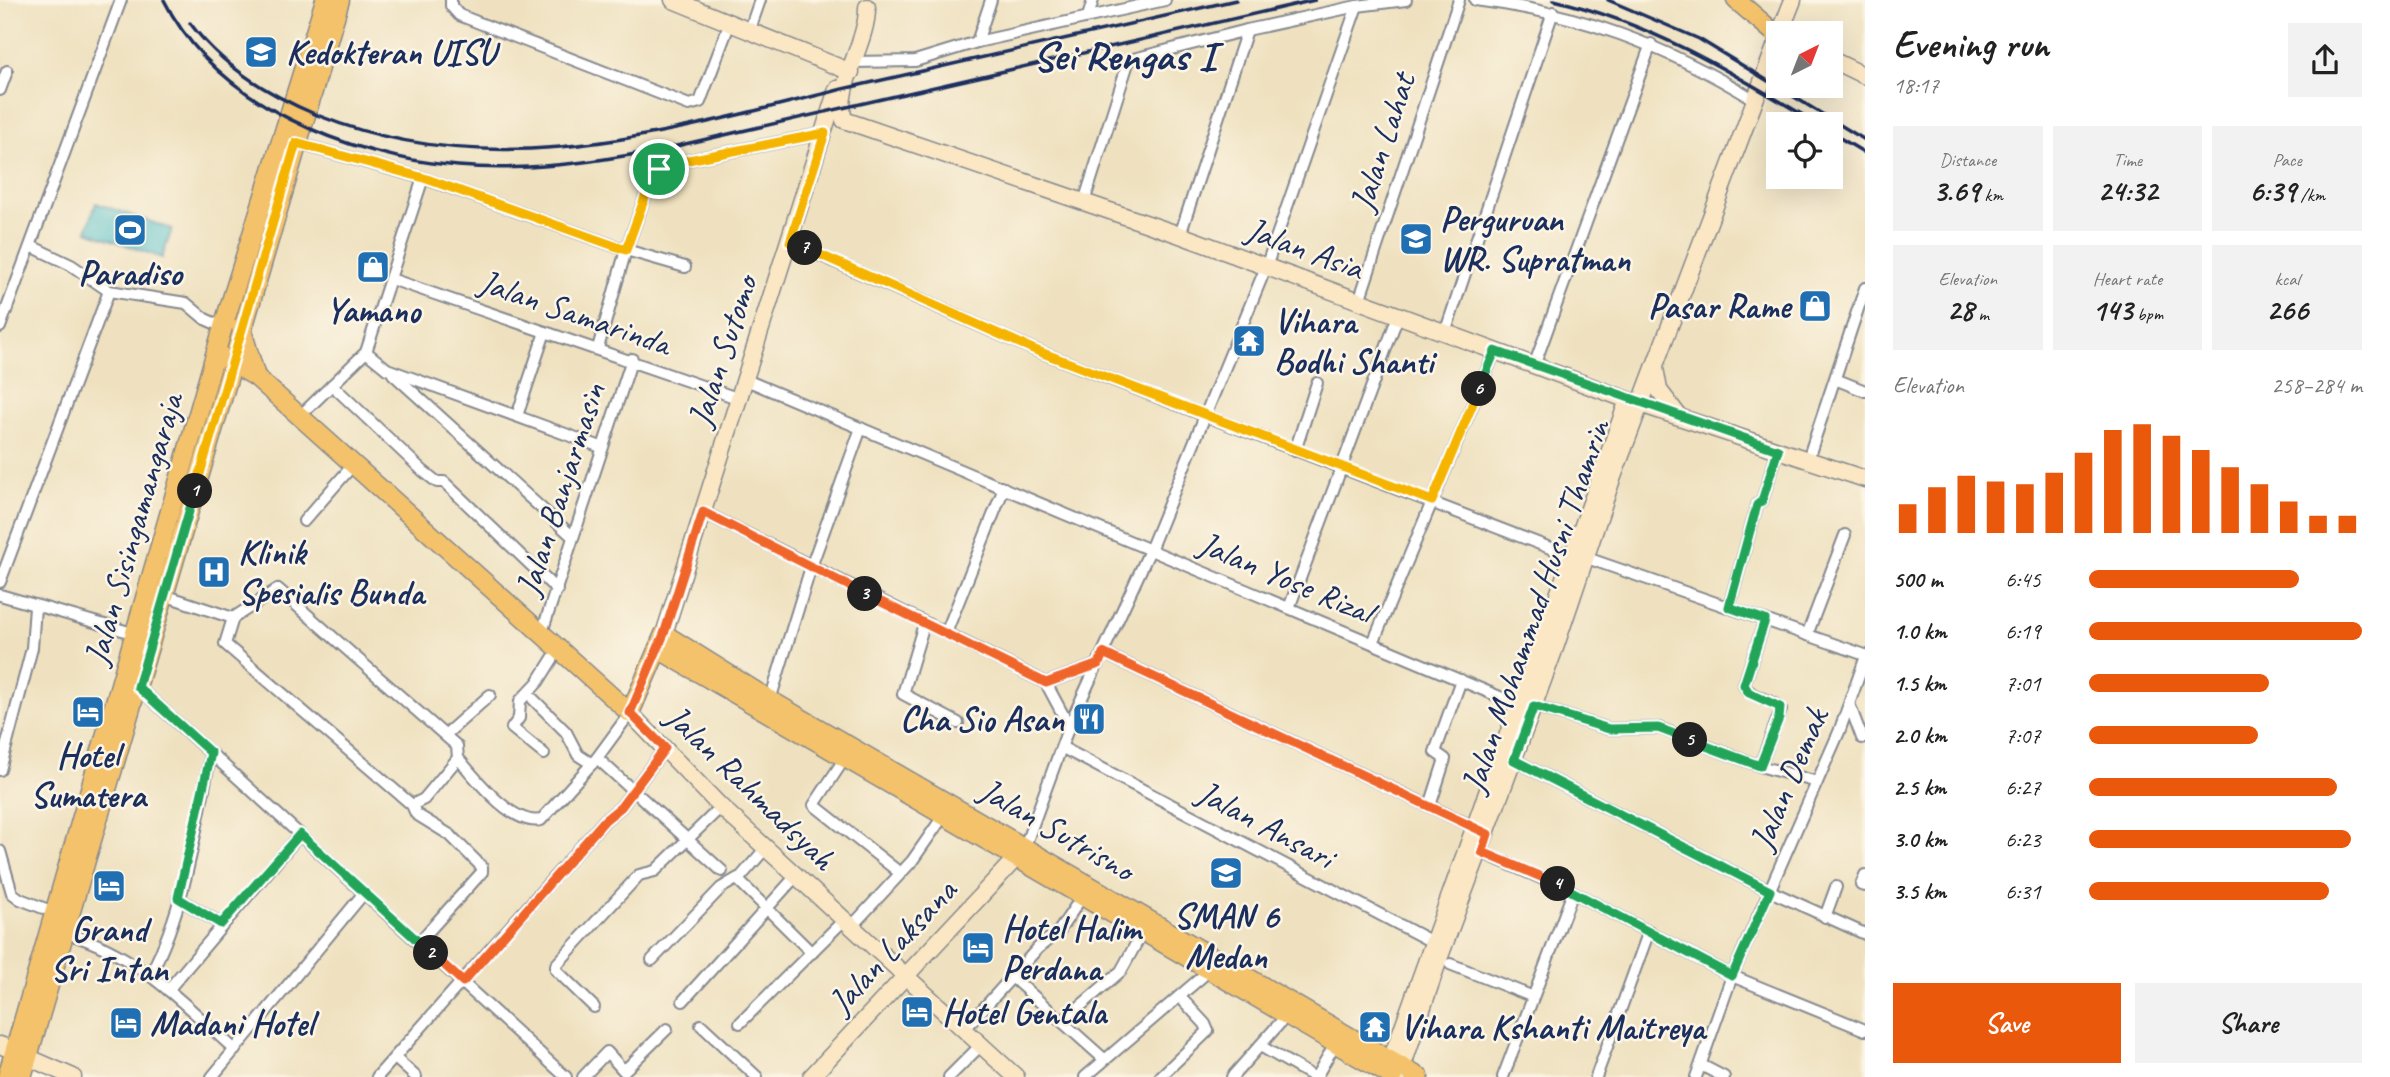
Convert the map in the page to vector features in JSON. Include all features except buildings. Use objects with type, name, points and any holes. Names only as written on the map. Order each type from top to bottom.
[{"type":"main road","name":"Jalan Sisingamangaraja","points":[[7,1077],[136,634],[156,553],[224,357],[241,327],[250,268],[326,0]]},
{"type":"main road","name":"Jalan Sisingamangaraja","points":[[22,1077],[14,1052],[65,933],[138,687],[224,357],[223,327],[250,268],[296,143],[340,0]]},
{"type":"main road","points":[[673,0],[729,25],[848,68]]},
{"type":"main road","points":[[1736,0],[1766,30]]},
{"type":"main road","name":"Jalan Mohammad Husni Thamrin","points":[[1786,21],[1793,0]]},
{"type":"main road","name":"Jalan Sutomo","points":[[630,713],[661,641],[825,133],[848,68],[867,26],[868,4]]},
{"type":"main road","points":[[1787,17],[1789,21]]},
{"type":"main road","points":[[1843,65],[1865,76]]},
{"type":"main road","name":"Jalan Sutomo","points":[[842,118],[848,68]]},
{"type":"main road","name":"Jalan Mohammad Husni Thamrin","points":[[1395,1071],[1634,402],[1655,364],[1766,72]]},
{"type":"main road","name":"Jalan Asia","points":[[842,118],[1180,234],[1634,402],[1865,479]]},
{"type":"main road","points":[[241,327],[256,377]]},
{"type":"main road","name":"Jalan Rahmadsyah","points":[[224,357],[256,377],[630,713],[765,849],[847,924],[907,974],[1016,1077]]},
{"type":"main road","points":[[1655,364],[1660,390],[1680,417]]},
{"type":"main road","name":"Jalan Sutrisno","points":[[661,641],[770,700],[1021,852],[1395,1071]]},
{"type":"main road","name":"Jalan Sutrisno","points":[[661,641],[845,758],[944,816],[1021,852],[1083,895],[1335,1044],[1395,1071],[1419,1077]]},
{"type":"main road","name":"Jalan Mohammad Husni Thamrin","points":[[1482,831],[1514,760],[1526,705]]},
{"type":"main road","name":"Jalan Laksana","points":[[811,1077],[1021,852]]},
{"type":"main road","points":[[14,1052],[74,1077]]},
{"type":"street","points":[[0,327],[121,0]]},
{"type":"street","points":[[451,0],[451,6],[458,15],[695,105],[700,102],[729,25]]},
{"type":"street","points":[[749,32],[760,0]]},
{"type":"street","points":[[977,42],[990,0]]},
{"type":"street","points":[[1088,17],[1093,0]]},
{"type":"street","points":[[848,68],[915,61],[977,42],[1165,0]]},
{"type":"street","points":[[1084,201],[1126,65],[1134,57],[1357,6],[1406,0]]},
{"type":"street","name":"Jalan Lahat","points":[[1359,301],[1459,0]]},
{"type":"street","points":[[1475,0],[1553,12],[1594,23],[1651,44],[1714,75],[1755,100]]},
{"type":"street","points":[[1021,852],[1063,748],[1069,726],[1150,550],[1266,267],[1357,6]]},
{"type":"street","points":[[1445,333],[1553,12]]},
{"type":"street","points":[[1180,234],[1247,30]]},
{"type":"street","points":[[1534,366],[1651,44]]},
{"type":"street","points":[[0,90],[7,71]]},
{"type":"street","points":[[597,348],[626,250],[653,175],[659,169],[668,164],[825,133]]},
{"type":"street","points":[[296,143],[424,178],[626,250],[685,267]]},
{"type":"street","points":[[300,416],[366,352],[424,178]]},
{"type":"street","points":[[790,242],[1035,350],[1204,417],[1579,557],[1729,607],[1865,657]]},
{"type":"street","points":[[31,246],[71,265],[109,291],[186,303],[205,319],[223,327]]},
{"type":"street","name":"Jalan Samarinda","points":[[391,279],[632,359],[740,399]]},
{"type":"street","points":[[1808,459],[1861,310],[1865,288]]},
{"type":"street","points":[[0,582],[109,291]]},
{"type":"street","points":[[1289,608],[1398,316]]},
{"type":"street","points":[[517,416],[545,332]]},
{"type":"street","points":[[1373,643],[1495,351]]},
{"type":"street","points":[[366,352],[572,536]]},
{"type":"street","name":"Jalan Banjarmasin","points":[[541,635],[632,359]]},
{"type":"street","points":[[387,369],[601,447]]},
{"type":"street","points":[[1835,379],[1865,391]]},
{"type":"street","name":"Jalan Yose Rizal","points":[[746,380],[1526,705],[1609,729],[1658,728],[1760,766],[1817,782]]},
{"type":"street","points":[[1295,450],[1317,383]]},
{"type":"street","points":[[332,386],[423,471],[436,482],[444,482],[557,590]]},
{"type":"street","points":[[770,700],[811,567],[861,428]]},
{"type":"street","points":[[1729,607],[1757,505],[1762,501],[1778,450]]},
{"type":"street","points":[[304,521],[353,465]]},
{"type":"street","points":[[946,633],[1004,488]]},
{"type":"street","points":[[703,512],[1046,683],[1069,726]]},
{"type":"street","points":[[1807,635],[1845,535]]},
{"type":"street","points":[[412,805],[424,799],[458,758],[459,750],[446,735],[278,589],[233,618],[225,644],[412,805],[424,821],[460,843],[483,869],[419,942]]},
{"type":"street","points":[[164,594],[233,618]]},
{"type":"street","points":[[0,595],[136,634]]},
{"type":"street","points":[[0,770],[33,648],[36,607]]},
{"type":"street","points":[[1760,766],[1781,710],[1777,704],[1749,693],[1744,685],[1765,620]]},
{"type":"street","points":[[924,624],[903,694],[958,723]]},
{"type":"street","points":[[544,754],[512,728],[519,718],[520,701],[538,682],[558,650]]},
{"type":"street","points":[[1103,653],[1482,831]]},
{"type":"street","name":"Jalan Demak","points":[[1696,1077],[1732,976],[1850,706],[1865,657]]},
{"type":"street","points":[[1046,683],[1099,664]]},
{"type":"street","points":[[1430,806],[1445,759],[1435,752],[1461,680]]},
{"type":"street","points":[[138,687],[566,1077]]},
{"type":"street","points":[[446,735],[490,695]]},
{"type":"street","points":[[533,699],[566,732],[578,755],[594,761],[631,788],[722,871]]},
{"type":"street","points":[[1850,706],[1863,739]]},
{"type":"street","points":[[458,758],[497,800],[530,821],[541,820],[594,761],[630,713]]},
{"type":"street","points":[[1839,732],[1863,739]]},
{"type":"street","points":[[377,1077],[463,982],[665,748]]},
{"type":"street","name":"Jalan Ansari","points":[[1063,748],[1438,946]]},
{"type":"street","points":[[151,974],[165,946],[211,753]]},
{"type":"street","points":[[845,758],[814,805],[900,873]]},
{"type":"street","points":[[1514,760],[1770,891],[1865,934]]},
{"type":"street","points":[[594,1007],[556,970],[556,965],[639,875],[656,872],[721,807]]},
{"type":"street","points":[[740,1023],[811,953],[847,924],[900,873],[944,816]]},
{"type":"street","points":[[168,989],[300,834]]},
{"type":"street","points":[[652,960],[721,888],[738,878],[765,849]]},
{"type":"street","points":[[1475,850],[1573,891],[1732,976],[1865,1030]]},
{"type":"street","points":[[0,851],[12,892],[20,899],[56,914]]},
{"type":"street","points":[[1865,875],[1861,884],[1865,886]]},
{"type":"street","points":[[684,1001],[796,876]]},
{"type":"street","points":[[738,878],[811,953]]},
{"type":"street","points":[[1825,917],[1836,887]]},
{"type":"street","points":[[1503,1077],[1531,996],[1573,891]]},
{"type":"street","points":[[212,1077],[365,893]]},
{"type":"street","points":[[964,1030],[1059,931],[1083,895]]},
{"type":"street","points":[[178,898],[221,924]]},
{"type":"street","points":[[1063,1021],[1121,971],[1143,931]]},
{"type":"street","points":[[1596,1077],[1649,931]]},
{"type":"street","points":[[65,933],[110,949],[151,974],[235,1050]]},
{"type":"street","points":[[1450,964],[1531,996]]},
{"type":"street","points":[[1085,1077],[1180,997],[1210,968]]},
{"type":"street","points":[[1013,977],[1104,1059]]},
{"type":"street","points":[[1160,1077],[1208,1031],[1205,1024],[1180,997]]},
{"type":"street","points":[[1233,1077],[1262,1047],[1287,1015]]},
{"type":"street","points":[[701,1026],[757,1077]]},
{"type":"street","points":[[583,1077],[607,1052],[624,1071],[667,1029]]},
{"type":"street","points":[[1262,1047],[1315,1077],[1335,1044]]},
{"type":"street","points":[[949,1077],[981,1045]]},
{"type":"street","points":[[395,1058],[416,1077]]},
{"type":"street","points":[[1701,1065],[1724,1077]]},
{"type":"water","name":"Paradiso","points":[[96,203],[172,229],[162,258],[87,231]]},
{"type":"railway","points":[[164,0],[187,37],[216,69],[251,96],[289,119],[330,137],[373,151],[416,161],[483,168],[584,162],[659,150],[1315,0]]},
{"type":"railway","points":[[190,23],[216,52],[247,77],[281,98],[317,115],[384,136],[450,147],[516,149],[582,145],[648,134],[1236,0]]},
{"type":"railway","points":[[1554,0],[1590,10],[1658,36],[1723,68],[1798,112]]},
{"type":"railway","points":[[1608,0],[1699,39],[1865,140]]},
{"type":"railway","points":[[1843,140],[1865,153]]},
{"type":"place","name":"Kedokteran UISU","points":[[261,52]]},
{"type":"place","name":"Paradiso","points":[[130,230]]},
{"type":"place","name":"Perguruan WR. Supratman","points":[[1416,239]]},
{"type":"place","name":"Yamano","points":[[373,267]]},
{"type":"place","name":"Pasar Rame","points":[[1815,306]]},
{"type":"place","name":"Vihara Bodhi Shanti","points":[[1249,341]]},
{"type":"place","name":"Klinik Spesialis Bunda","points":[[214,572]]},
{"type":"place","name":"Hotel Sumatera","points":[[88,712]]},
{"type":"place","name":"Cha Sio Asan","points":[[1089,719]]},
{"type":"place","name":"SMAN 6 Medan","points":[[1226,873]]},
{"type":"place","name":"Grand Sri Intan","points":[[109,886]]},
{"type":"place","name":"Hotel Halim Perdana","points":[[978,948]]},
{"type":"place","name":"Hotel Gentala","points":[[917,1012]]},
{"type":"place","name":"Madani Hotel","points":[[126,1023]]},
{"type":"place","name":"Vihara Kshanti Maitreya","points":[[1375,1027]]},
{"type":"district","name":"Sei Rengas I","points":[[1124,55]]},
{"type":"route","points":[[825,133],[790,242],[1035,350],[1204,417],[1432,501],[1495,351],[1778,450],[1762,501],[1757,505],[1729,607],[1765,620],[1744,685],[1749,693],[1777,704],[1781,710],[1760,766],[1658,728],[1643,726],[1609,729],[1534,706],[1514,760],[1770,891],[1732,976],[1573,891],[1482,852],[1488,834],[1194,694],[1103,653],[1099,664],[1046,683],[703,512],[664,634],[630,713],[665,748],[621,807],[605,820],[463,982],[300,834],[221,924],[178,898],[211,753],[138,687],[296,143],[424,178],[626,250],[653,175],[659,169],[668,164],[825,133]]}]
